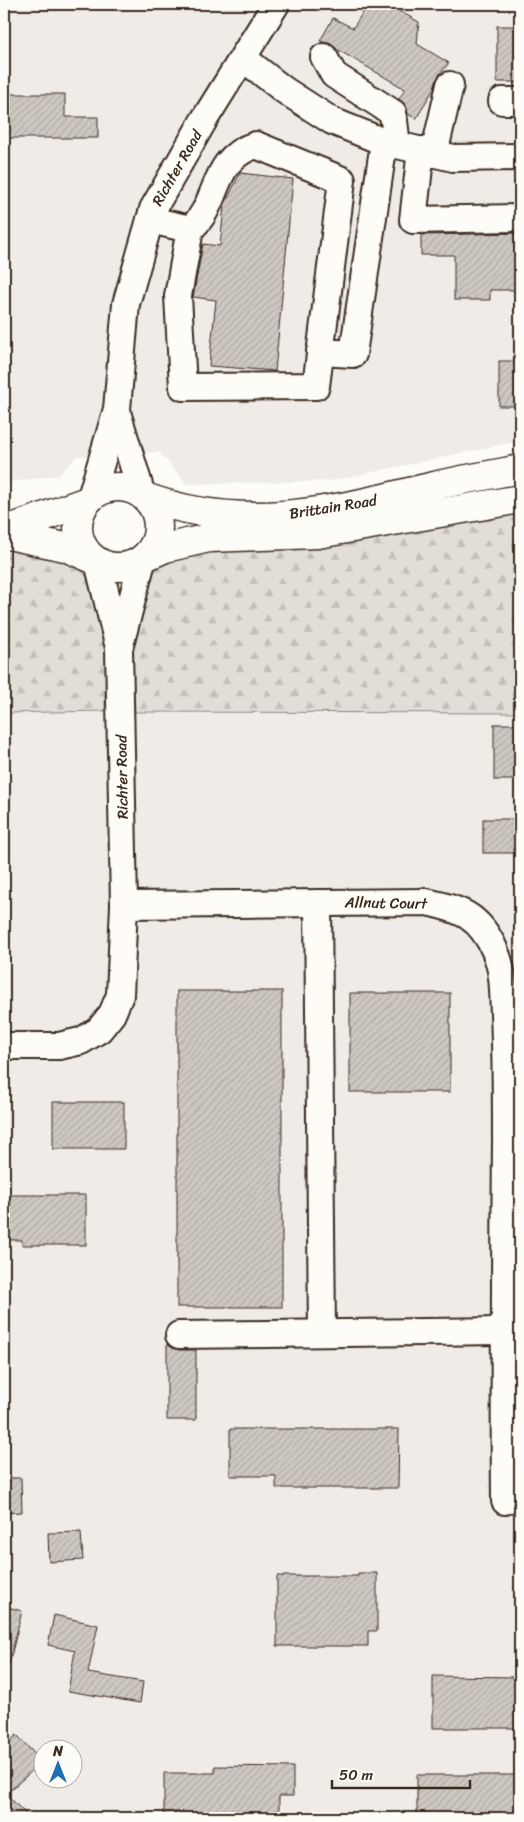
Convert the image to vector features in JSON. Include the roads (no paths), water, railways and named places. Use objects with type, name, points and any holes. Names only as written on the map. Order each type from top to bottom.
[{"type":"main road","name":"Brittain Road","points":[[144,496],[190,512],[216,515],[296,515],[353,507],[437,486],[520,469]]},
{"type":"main road","points":[[116,487],[133,490],[144,496],[153,508],[158,520],[156,540],[144,558],[133,565],[121,567],[109,566],[65,547],[4,532],[89,500],[100,491],[116,487]]},
{"type":"main road","name":"Brittain Road","points":[[144,558],[165,548],[209,538],[318,534],[520,499]]},
{"type":"main road","points":[[89,500],[81,513],[78,526],[80,539],[86,551],[97,561]]},
{"type":"street","name":"Richter Road","points":[[89,500],[116,409],[126,304],[153,209],[204,120],[276,4]]},
{"type":"street","points":[[243,58],[284,90],[332,121],[409,148],[453,158],[520,157]]},
{"type":"street","points":[[308,106],[329,66],[391,111],[409,148],[413,220],[520,218]]},
{"type":"street","points":[[320,352],[353,354],[367,254],[409,148],[450,85]]},
{"type":"street","points":[[256,145],[342,180],[316,386],[182,387],[178,296],[190,228],[202,219],[221,171],[243,149],[256,145]]},
{"type":"street","points":[[150,220],[190,228]]},
{"type":"street","points":[[333,251],[367,254]]},
{"type":"street","name":"Richter Road","points":[[116,409],[127,450],[144,496]]},
{"type":"street","name":"Richter Road","points":[[119,648],[144,558]]},
{"type":"street","name":"Richter Road","points":[[4,1046],[59,1046],[81,1041],[99,1030],[112,1014],[120,994],[124,905],[119,648],[97,561]]},
{"type":"street","name":"Allnut Court","points":[[124,905],[426,902],[454,908],[475,920],[487,935],[496,953],[502,976],[506,1053],[504,1331],[506,1501]]},
{"type":"street","points":[[318,903],[322,1333]]},
{"type":"street","points":[[179,1335],[504,1331]]}]
